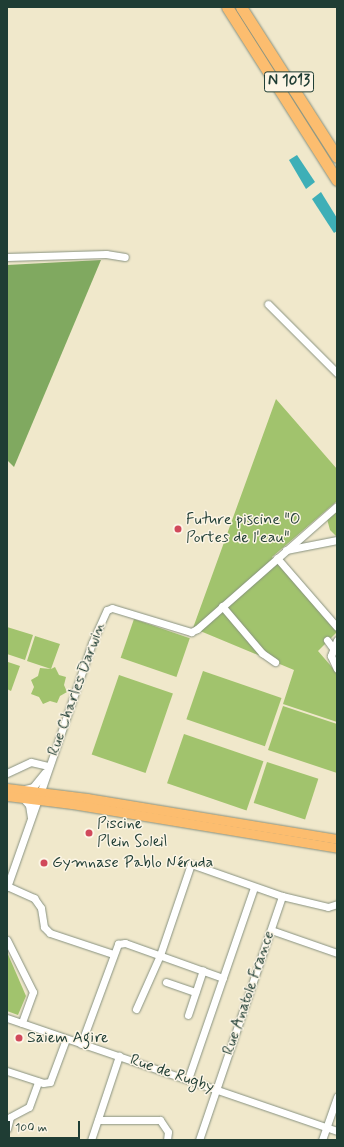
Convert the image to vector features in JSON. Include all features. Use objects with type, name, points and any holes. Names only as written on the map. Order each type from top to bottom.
[{"type":"highway","name":"N 1013","points":[[227,7],[337,180]]},
{"type":"highway","name":"N 1013","points":[[241,7],[337,157]]},
{"type":"main road","points":[[7,788],[41,797],[337,848]]},
{"type":"main road","points":[[7,796],[23,793]]},
{"type":"main road","points":[[41,797],[337,839]]},
{"type":"street","points":[[7,257],[106,254],[125,257]]},
{"type":"street","points":[[268,304],[337,374]]},
{"type":"street","name":"Rue Charles Darwin","points":[[49,768],[92,643],[108,610],[112,608],[191,632],[337,506]]},
{"type":"street","points":[[286,550],[337,540]]},
{"type":"street","points":[[277,558],[337,627]]},
{"type":"street","points":[[222,606],[262,653],[275,662]]},
{"type":"street","points":[[326,640],[332,647]]},
{"type":"street","points":[[337,640],[332,647],[330,656],[337,669]]},
{"type":"street","points":[[7,773],[31,762],[49,768]]},
{"type":"street","points":[[30,814],[23,793],[33,787],[49,768]]},
{"type":"street","points":[[49,768],[41,797],[30,814],[7,886],[34,898],[41,908],[44,927],[50,933],[113,954]]},
{"type":"street","points":[[136,1009],[160,955],[191,864],[282,896],[328,907],[337,904]]},
{"type":"street","points":[[188,1079],[254,887]]},
{"type":"street","name":"Rue Anatole France","points":[[199,1140],[282,896]]},
{"type":"street","points":[[271,930],[337,953]]},
{"type":"street","points":[[7,940],[33,992],[22,1023]]},
{"type":"street","points":[[81,1044],[116,946],[122,943],[223,978]]},
{"type":"street","points":[[188,1016],[203,970]]},
{"type":"street","points":[[166,982],[195,992]]},
{"type":"street","name":"Rue de Rugby","points":[[7,1018],[337,1131]]},
{"type":"street","points":[[7,1072],[47,1084],[52,1079],[66,1039]]},
{"type":"street","points":[[91,1140],[119,1056]]},
{"type":"street","points":[[7,1128],[9,1116],[29,1107],[38,1082]]},
{"type":"street","points":[[322,1140],[337,1097]]},
{"type":"street","points":[[98,1120],[160,1120],[168,1132],[167,1140]]},
{"type":"green space","points":[[101,260],[14,467],[7,460],[7,265]]},
{"type":"green space","points":[[276,399],[337,469],[337,501],[272,557],[337,632],[318,651],[337,673],[337,722],[283,704],[294,670],[193,628]]},
{"type":"green space","points":[[337,510],[337,537],[330,530],[327,519]]},
{"type":"green space","points":[[134,619],[190,638],[176,677],[121,658]]},
{"type":"green space","points":[[7,627],[33,635],[25,660],[7,654]]},
{"type":"green space","points":[[35,636],[60,644],[51,669],[27,661]]},
{"type":"green space","points":[[8,662],[20,666],[11,691],[7,689]]},
{"type":"green space","points":[[55,667],[59,675],[66,677],[64,685],[67,692],[60,696],[57,703],[50,701],[43,704],[39,697],[31,694],[34,687],[31,680],[38,676],[40,668],[51,669]]},
{"type":"green space","points":[[203,671],[281,698],[265,746],[186,719]]},
{"type":"green space","points":[[119,675],[173,694],[146,773],[92,754]]},
{"type":"green space","points":[[283,706],[337,724],[337,773],[268,750]]},
{"type":"green space","points":[[184,734],[263,761],[246,811],[167,783]]},
{"type":"green space","points":[[267,762],[318,779],[305,820],[254,803]]},
{"type":"green space","points":[[7,952],[26,996],[18,1015],[7,1011]]},
{"type":"water","points":[[297,155],[315,182],[306,189],[289,160]]},
{"type":"water","points":[[321,192],[337,218],[337,231],[334,233],[312,199]]},
{"type":"place","name":"Future piscine \"O Portes de l'eau\"","points":[[178,529]]},
{"type":"place","name":"Piscine Plein Soleil","points":[[89,833]]},
{"type":"place","name":"Gymnase Pablo Néruda","points":[[44,863]]},
{"type":"place","name":"Saiem Agire","points":[[19,1038]]}]
